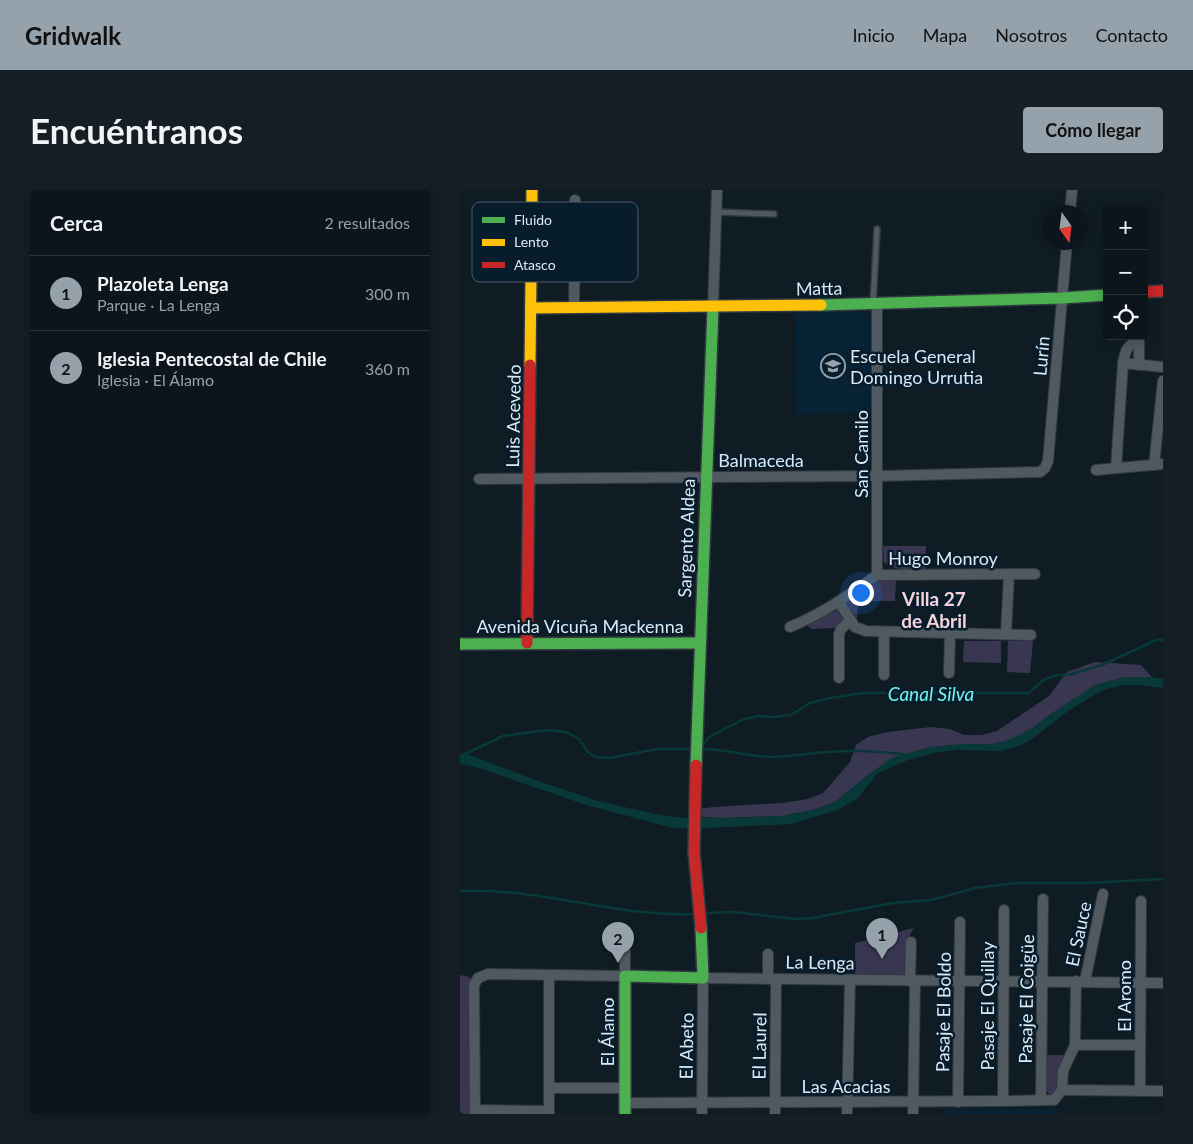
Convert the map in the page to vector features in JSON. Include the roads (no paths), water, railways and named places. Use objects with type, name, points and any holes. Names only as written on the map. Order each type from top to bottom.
[{"type":"street","name":"Sargento Aldea","points":[[703,978],[694,814],[717,190]]},
{"type":"street","points":[[1071,205],[1072,190]]},
{"type":"street","name":"Lurín","points":[[1043,471],[1048,461],[1066,250]]},
{"type":"street","name":"Luis Acevedo","points":[[527,643],[531,282]]},
{"type":"street","points":[[574,282],[574,308]]},
{"type":"street","points":[[1148,292],[1163,291]]},
{"type":"street","name":"Matta","points":[[531,308],[875,304],[1103,295]]},
{"type":"street","name":"San Camilo","points":[[875,304],[878,476],[877,575]]},
{"type":"street","points":[[1116,468],[1123,363],[1129,344],[1136,340]]},
{"type":"street","points":[[1139,340],[1140,365]]},
{"type":"street","points":[[1123,363],[1163,367]]},
{"type":"street","points":[[1096,470],[1159,464],[1163,381]]},
{"type":"street","name":"Balmaceda","points":[[479,479],[1030,474],[1043,471]]},
{"type":"street","points":[[1006,634],[1009,574]]},
{"type":"street","name":"Hugo Monroy","points":[[877,575],[1035,574]]},
{"type":"street","points":[[790,627],[839,602],[877,575]]},
{"type":"street","points":[[839,602],[850,621],[856,627],[866,632],[1031,635]]},
{"type":"street","points":[[839,678],[839,634],[841,629],[850,621]]},
{"type":"street","points":[[884,632],[884,675]]},
{"type":"street","points":[[949,673],[950,634]]},
{"type":"street","name":"Avenida Vicuña Mackenna","points":[[460,644],[699,643]]},
{"type":"street","name":"El Sauce","points":[[1062,1090],[1063,1071],[1075,1045],[1081,981],[1103,894]]},
{"type":"street","name":"Pasaje El Coigüe","points":[[1042,1100],[1043,898]]},
{"type":"street","name":"El Aromo","points":[[1140,1090],[1141,901]]},
{"type":"street","name":"Pasaje El Quillay","points":[[1003,1101],[1004,910]]},
{"type":"street","name":"Pasaje El Boldo","points":[[958,1102],[960,922]]},
{"type":"street","points":[[911,942],[913,1114]]},
{"type":"street","name":"El Álamo","points":[[625,951],[625,1108]]},
{"type":"street","name":"El Laurel","points":[[768,954],[772,979],[774,1114]]},
{"type":"street","name":"La Lenga","points":[[475,1112],[474,985],[478,978],[488,974],[1163,983]]},
{"type":"street","points":[[475,1112],[549,1112],[549,976]]},
{"type":"street","name":"El Abeto","points":[[702,1114],[703,978]]},
{"type":"street","points":[[847,1114],[850,980]]},
{"type":"street","points":[[1075,1045],[1140,1045]]},
{"type":"street","points":[[549,1088],[625,1088]]},
{"type":"street","points":[[1062,1090],[1163,1091]]},
{"type":"street","name":"Las Acacias","points":[[625,1108],[702,1103],[1054,1100],[1062,1090]]},
{"type":"lane","points":[[717,212],[774,214]]},
{"type":"lane","points":[[875,304],[877,229]]},
{"type":"waterway","name":"Canal Silva","points":[[703,745],[709,737],[742,720],[758,716],[791,715],[810,703],[830,698],[863,693],[1029,693],[1043,680],[1053,676],[1072,674],[1102,665],[1156,640],[1163,640]]},
{"type":"waterway","name":"Canal Silva","points":[[461,756],[503,736],[549,730],[566,732],[579,739],[588,752],[595,757],[609,758],[657,749],[692,749]]},
{"type":"waterway","name":"Canal Silva","points":[[702,749],[770,757],[847,751],[908,755]]},
{"type":"waterway","points":[[705,913],[734,912],[795,919],[813,918],[893,903],[931,900],[975,888],[1016,883],[1086,883],[1163,879]]},
{"type":"waterway","points":[[460,891],[519,893],[635,911],[694,914]]},
{"type":"place","name":"Escuela General Domingo Urrutia","points":[[833,366]]},
{"type":"place","name":"Plazoleta Lenga","points":[[882,959]]},
{"type":"place","name":"Iglesia Pentecostal de Chile","points":[[618,963]]},
{"type":"district","name":"Villa 27 de Abril","points":[[934,609]]}]
